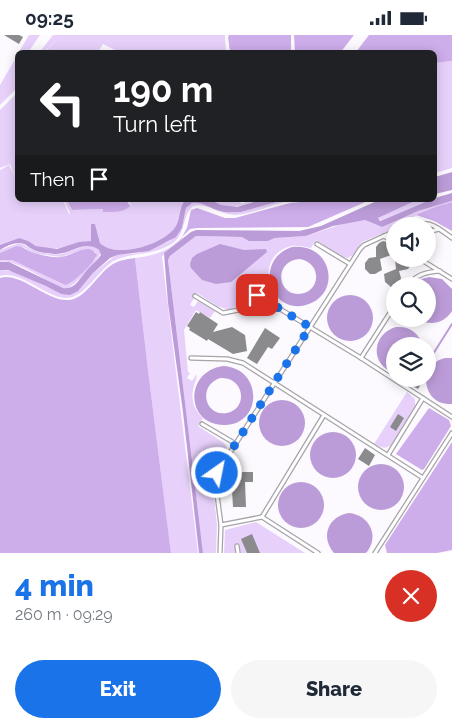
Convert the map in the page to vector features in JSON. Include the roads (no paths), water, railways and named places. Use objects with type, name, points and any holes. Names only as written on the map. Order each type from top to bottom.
[{"type":"lane","points":[[436,227],[452,238]]},
{"type":"lane","points":[[436,230],[440,229]]},
{"type":"lane","points":[[220,553],[221,525],[215,479],[350,265],[364,245],[384,236]]},
{"type":"lane","points":[[317,244],[350,265]]},
{"type":"lane","points":[[433,267],[452,279]]},
{"type":"lane","points":[[416,277],[421,274],[440,271]]},
{"type":"lane","points":[[196,296],[224,313],[249,308],[257,295],[361,358],[452,417]]},
{"type":"lane","points":[[361,358],[386,319]]},
{"type":"lane","points":[[191,358],[235,360],[423,478]]},
{"type":"lane","points":[[388,455],[423,398]]},
{"type":"lane","points":[[262,517],[324,415]]},
{"type":"lane","points":[[202,425],[236,444]]},
{"type":"lane","points":[[374,553],[452,433]]},
{"type":"lane","points":[[221,525],[262,517],[318,553]]},
{"type":"lane","points":[[237,546],[238,553]]},
{"type":"waterway","points":[[436,349],[452,324]]}]
